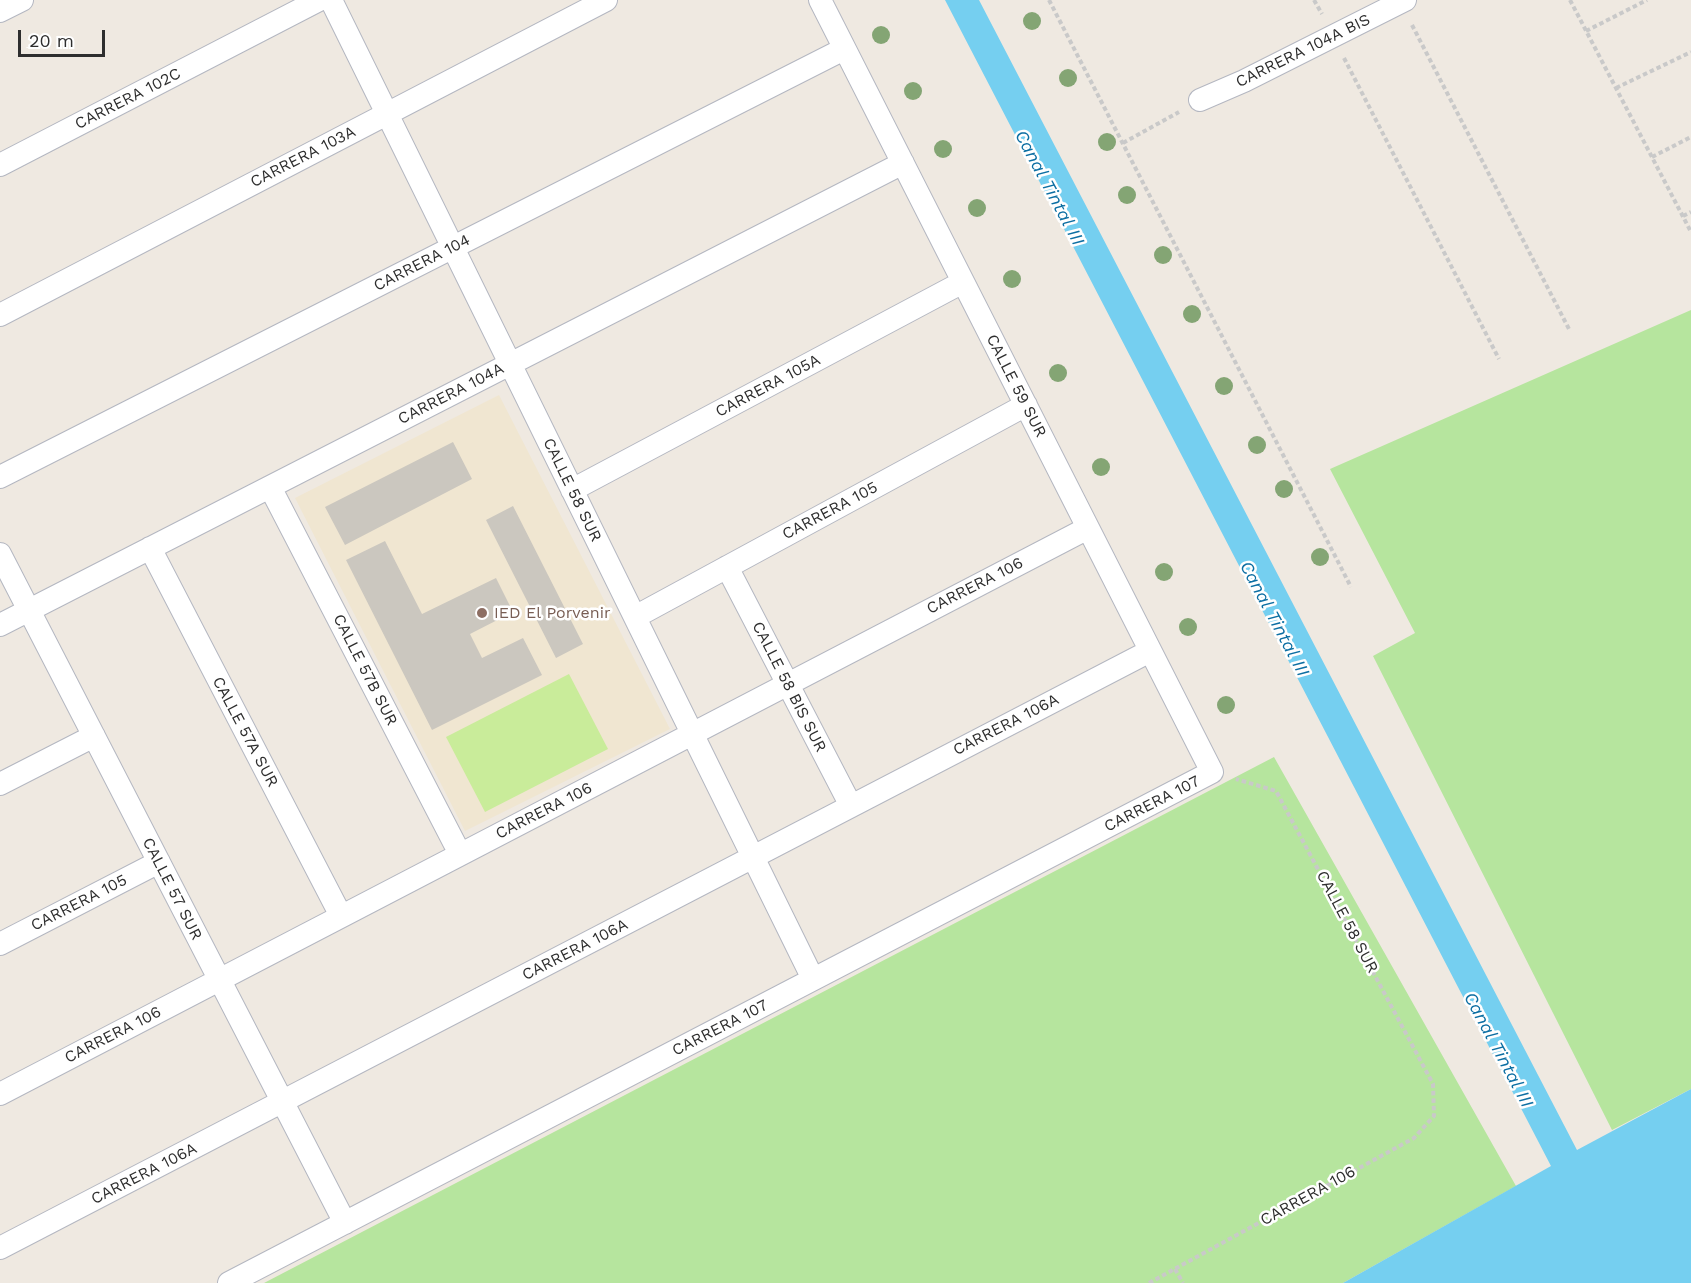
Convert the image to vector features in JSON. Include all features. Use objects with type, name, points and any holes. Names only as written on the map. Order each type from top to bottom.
[{"type":"street","points":[[0,11],[22,0]]},
{"type":"street","name":"CARRERA 102C","points":[[0,165],[319,0]]},
{"type":"street","name":"CALLE 58 SUR","points":[[331,0],[813,980]]},
{"type":"street","name":"CARRERA 103A","points":[[0,315],[606,0]]},
{"type":"street","name":"CALLE 59 SUR","points":[[820,0],[1212,772]]},
{"type":"street","name":"CARRERA 104A BIS","points":[[1200,100],[1403,1]]},
{"type":"street","name":"CARRERA 104","points":[[0,477],[844,49]]},
{"type":"street","name":"CARRERA 104A","points":[[0,625],[903,163]]},
{"type":"street","name":"CARRERA 105A","points":[[572,489],[963,282]]},
{"type":"street","name":"CARRERA 105","points":[[635,617],[1026,405]]},
{"type":"street","name":"CALLE 57B SUR","points":[[270,487],[460,854]]},
{"type":"street","name":"CARRERA 106","points":[[0,1094],[1088,528]]},
{"type":"street","name":"CALLE 57A SUR","points":[[150,548],[341,916]]},
{"type":"street","name":"CALLE 57 SUR","points":[[0,554],[345,1222]]},
{"type":"street","name":"CALLE 58 BIS SUR","points":[[727,567],[851,806]]},
{"type":"street","name":"CARRERA 106A","points":[[0,1248],[1150,651]]},
{"type":"street","points":[[0,784],[94,736]]},
{"type":"street","name":"CARRERA 107","points":[[229,1283],[1212,772]]},
{"type":"street","name":"CARRERA 105","points":[[0,944],[159,862]]},
{"type":"path","points":[[1049,0],[1351,587]]},
{"type":"path","points":[[1314,0],[1500,359]]},
{"type":"path","points":[[1570,0],[1691,232]]},
{"type":"path","points":[[1586,31],[1647,0]]},
{"type":"path","points":[[1403,1],[1570,331]]},
{"type":"path","points":[[1616,88],[1691,51]]},
{"type":"path","points":[[1123,143],[1200,100]]},
{"type":"path","points":[[1652,157],[1691,137]]},
{"type":"path","points":[[1683,216],[1691,212]]},
{"type":"path","name":"CALLE 58 SUR","points":[[1212,772],[1276,791],[1433,1084],[1434,1116]]},
{"type":"path","name":"CARRERA 106","points":[[1149,1283],[1414,1138],[1434,1116]]},
{"type":"path","points":[[1176,1269],[1183,1283]]},
{"type":"shaded area","name":"IED El Porvenir","points":[[499,395],[670,729],[465,831],[295,498]]},
{"type":"green space","points":[[1691,310],[1691,1089],[1612,1130],[1373,656],[1415,633],[1330,469]]},
{"type":"green space","points":[[569,674],[608,749],[485,812],[446,737]]},
{"type":"green space","points":[[1274,757],[1516,1186],[1343,1283],[264,1283]]},
{"type":"water","name":"Canal Tintal III","points":[[945,0],[979,0],[1577,1150],[1691,1089],[1691,1283],[1343,1283],[1551,1166]]},
{"type":"building","points":[[453,442],[472,479],[345,545],[325,507]]},
{"type":"building","points":[[513,506],[583,644],[556,658],[486,520]]},
{"type":"building","points":[[385,541],[422,614],[496,578],[513,612],[470,634],[482,658],[523,638],[542,675],[432,730],[346,560]]},
{"type":"place","name":"IED El Porvenir","points":[[482,613]]}]
